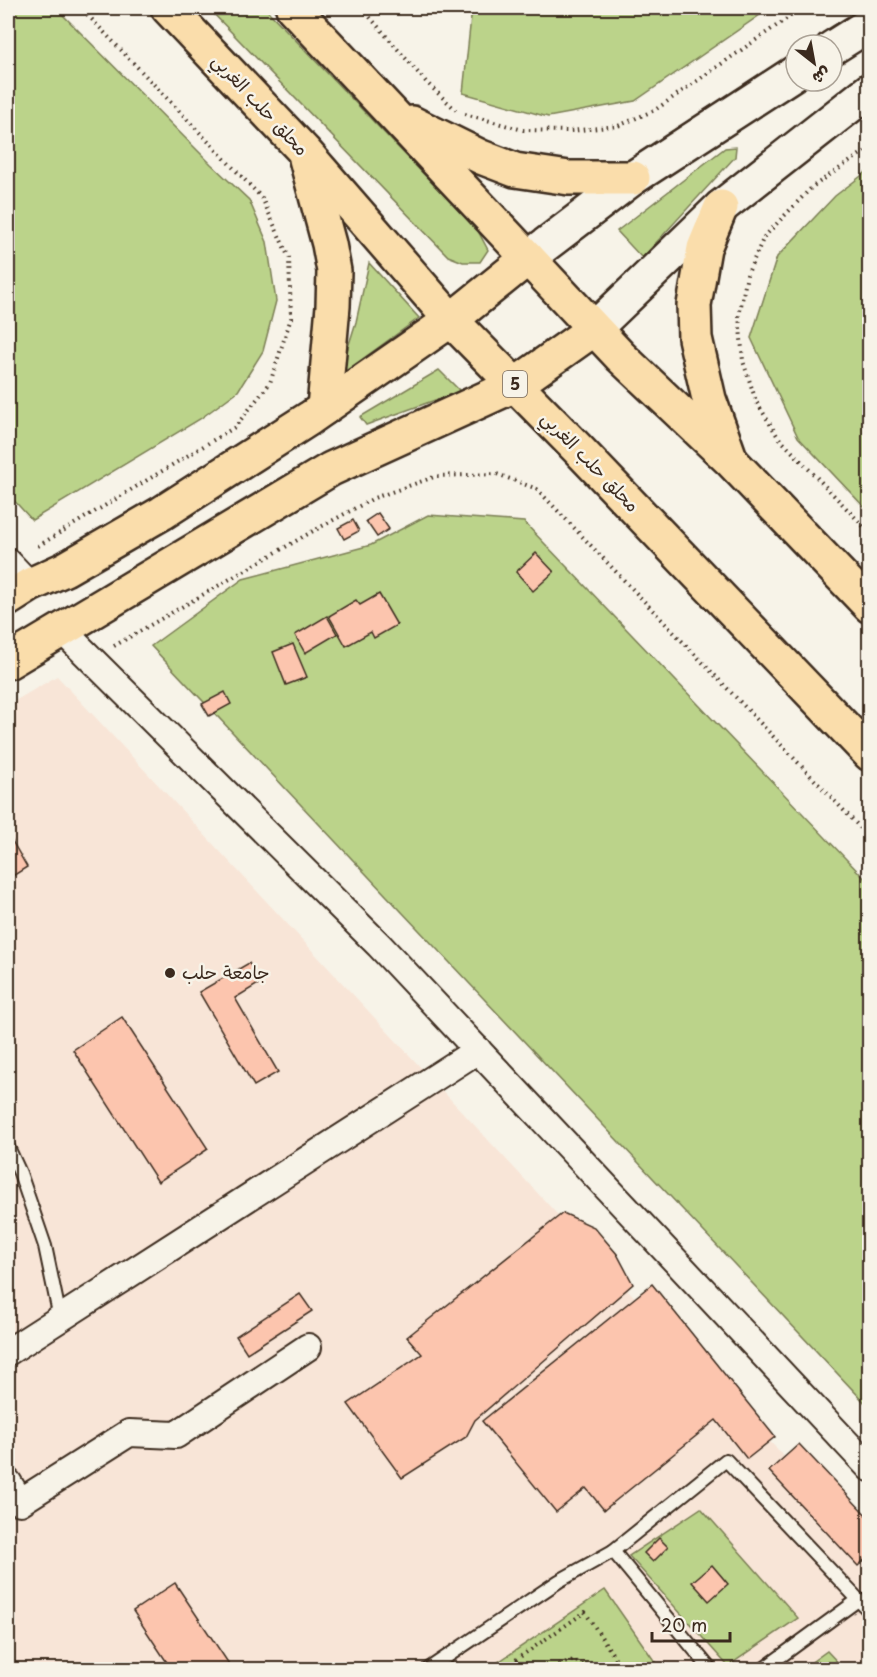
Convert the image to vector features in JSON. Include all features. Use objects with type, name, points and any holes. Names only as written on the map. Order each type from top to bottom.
[{"type":"main road","name":"محلق حلب الغربي","points":[[168,8],[304,151],[452,320],[870,754]]},
{"type":"main road","points":[[293,8],[621,357],[732,462],[870,606]]},
{"type":"main road","points":[[393,113],[481,157],[515,170],[569,178],[633,178]]},
{"type":"main road","points":[[304,151],[329,243],[334,271],[324,408]]},
{"type":"main road","points":[[721,207],[704,248],[694,305],[695,338],[709,399],[732,462]]},
{"type":"main road","points":[[14,578],[65,568],[162,513],[324,408],[452,320],[528,258]]},
{"type":"main road","points":[[8,662],[331,469],[515,385],[594,328]]},
{"type":"street","points":[[844,40],[870,24]]},
{"type":"street","points":[[528,258],[633,178],[784,80]]},
{"type":"street","points":[[594,328],[721,207],[870,90]]},
{"type":"street","points":[[62,629],[379,945],[870,1468]]},
{"type":"street","points":[[8,1352],[478,1050]]},
{"type":"street","points":[[8,1482],[20,1502],[129,1432],[176,1435],[308,1347]]},
{"type":"lane","points":[[8,1147],[20,1173],[45,1246],[60,1318]]},
{"type":"lane","points":[[427,1670],[559,1581],[613,1551],[726,1460],[870,1612]]},
{"type":"lane","points":[[613,1551],[711,1670]]},
{"type":"lane","points":[[762,1670],[858,1600]]},
{"type":"path","points":[[14,578],[235,427],[270,382],[291,318],[289,258],[262,198],[81,8]]},
{"type":"path","points":[[362,8],[427,83],[458,112],[523,130],[570,131],[618,126],[655,110],[802,8]]},
{"type":"path","points":[[870,148],[812,187],[764,237],[747,274],[739,316],[743,361],[756,401],[778,436],[870,533]]},
{"type":"path","points":[[92,659],[374,498],[437,476],[497,474],[537,489],[870,838]]},
{"type":"path","points":[[501,1670],[585,1612],[623,1670]]},
{"type":"path","points":[[557,1670],[560,1664],[574,1660],[586,1667],[586,1670]]},
{"type":"shaded area","name":"جامعة حلب","points":[[57,676],[869,1547],[869,1669],[8,1669],[8,705]]},
{"type":"green space","points":[[8,8],[56,8],[249,200],[267,242],[276,301],[263,351],[238,391],[200,419],[32,520],[8,494]]},
{"type":"green space","points":[[208,8],[265,8],[478,231],[488,250],[480,262],[463,262],[448,256]]},
{"type":"green space","points":[[472,8],[770,8],[635,101],[548,117],[463,93]]},
{"type":"green space","points":[[736,147],[735,157],[642,258],[617,231],[725,148]]},
{"type":"green space","points":[[869,170],[869,512],[798,437],[751,338],[777,257],[835,196]]},
{"type":"green space","points":[[369,263],[419,318],[339,376],[356,322]]},
{"type":"green space","points":[[439,370],[460,391],[366,425],[360,417]]},
{"type":"green space","points":[[428,515],[524,522],[869,883],[869,1407],[151,646],[243,579],[371,545]]},
{"type":"green space","points":[[701,1508],[798,1618],[728,1666],[629,1556]]},
{"type":"green space","points":[[605,1590],[660,1669],[488,1669]]},
{"type":"green space","points":[[827,1651],[844,1669],[802,1669]]},
{"type":"building","points":[[378,513],[389,529],[377,537],[366,521]]},
{"type":"building","points":[[353,520],[359,531],[344,539],[338,528]]},
{"type":"building","points":[[536,553],[554,572],[533,591],[516,572]]},
{"type":"building","points":[[379,594],[397,625],[374,638],[371,632],[346,646],[329,616],[356,600],[360,605]]},
{"type":"building","points":[[327,616],[337,634],[305,653],[295,635]]},
{"type":"building","points":[[293,644],[307,677],[286,685],[273,652]]},
{"type":"building","points":[[225,692],[231,704],[209,716],[202,704]]},
{"type":"building","points":[[8,834],[27,867],[8,879]]},
{"type":"building","points":[[249,963],[260,983],[235,998],[278,1072],[254,1086],[199,992]]},
{"type":"building","points":[[122,1017],[208,1149],[158,1182],[73,1050]]},
{"type":"building","points":[[563,1213],[594,1227],[617,1254],[633,1284],[475,1420],[466,1437],[402,1478],[348,1404],[422,1354],[407,1337]]},
{"type":"building","points":[[652,1284],[775,1437],[747,1459],[716,1420],[604,1510],[586,1488],[556,1512],[482,1421]]},
{"type":"building","points":[[300,1294],[312,1311],[247,1353],[236,1336]]},
{"type":"building","points":[[799,1444],[870,1519],[870,1555],[858,1566],[769,1471]]},
{"type":"building","points":[[659,1538],[668,1547],[653,1562],[644,1553]]},
{"type":"building","points":[[712,1565],[728,1584],[709,1601],[692,1582]]},
{"type":"building","points":[[175,1583],[233,1670],[172,1670],[133,1611]]},
{"type":"place","name":"جامعة حلب","points":[[170,973]]}]
